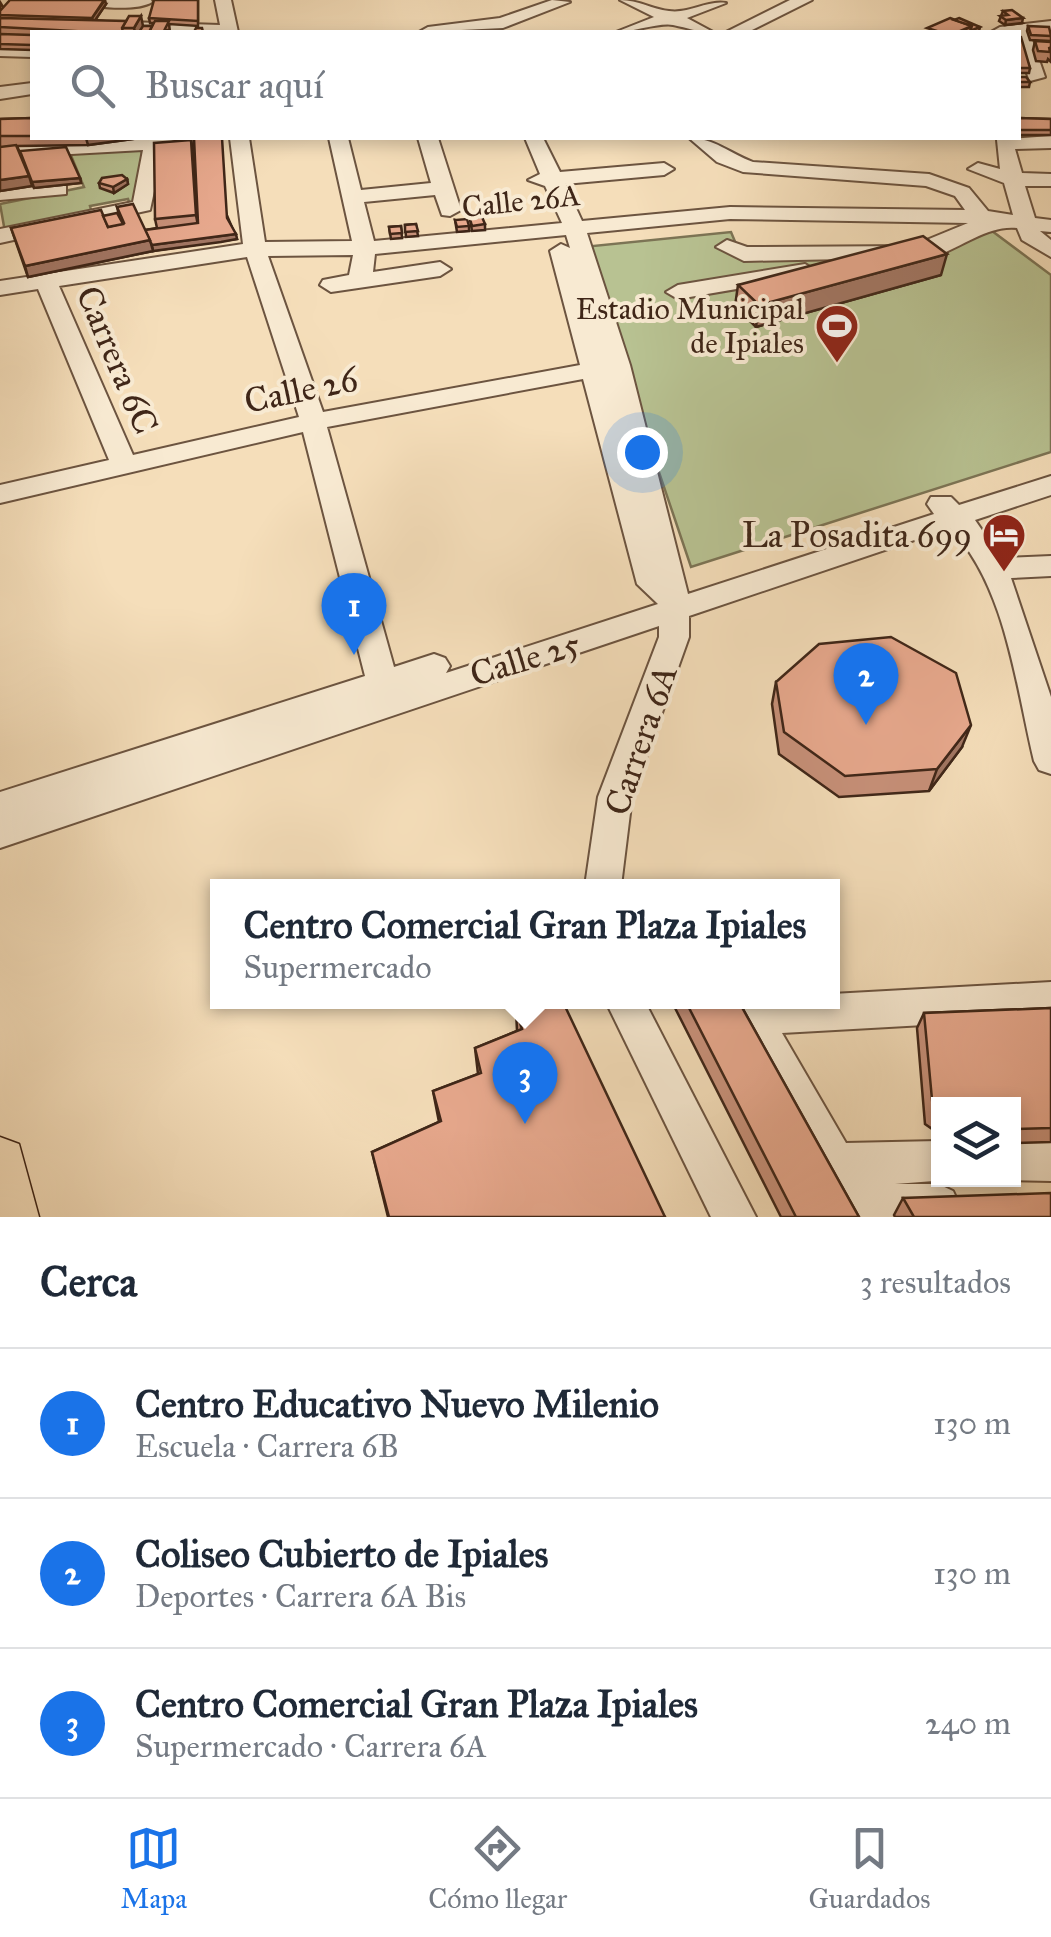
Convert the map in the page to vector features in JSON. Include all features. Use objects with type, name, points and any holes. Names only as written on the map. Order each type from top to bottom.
[{"type":"main road","points":[[0,1163],[12,1217]]},
{"type":"street","points":[[87,0],[144,1],[139,28]]},
{"type":"street","points":[[223,0],[230,30]]},
{"type":"street","points":[[631,0],[701,30]]},
{"type":"street","points":[[740,30],[804,0]]},
{"type":"street","points":[[446,30],[482,26],[562,2]]},
{"type":"street","points":[[631,30],[718,3]]},
{"type":"street","points":[[760,23],[779,30]]},
{"type":"street","points":[[482,26],[509,30]]},
{"type":"street","points":[[1010,30],[1051,26]]},
{"type":"street","points":[[100,27],[184,30]]},
{"type":"street","points":[[1021,31],[1035,77]]},
{"type":"street","points":[[0,52],[30,52]]},
{"type":"street","points":[[0,93],[30,85]]},
{"type":"street","points":[[239,140],[255,249],[313,422],[383,693]]},
{"type":"street","points":[[338,140],[366,248],[360,280]]},
{"type":"street","points":[[353,198],[448,199],[429,140]]},
{"type":"street","points":[[515,140],[542,180],[564,227],[606,366],[652,584],[672,603]]},
{"type":"street","points":[[534,140],[542,180]]},
{"type":"street","points":[[678,292],[932,250],[987,218],[962,192],[929,180],[750,168],[724,158],[702,141]]},
{"type":"street","points":[[0,152],[183,142]]},
{"type":"street","points":[[1051,142],[1004,144],[1026,226],[1030,235],[1051,250]]},
{"type":"street","points":[[4,262],[142,206],[154,145]]},
{"type":"street","points":[[542,180],[664,169]]},
{"type":"street","points":[[978,169],[1013,179],[1051,180]]},
{"type":"street","points":[[0,194],[58,190]]},
{"type":"street","name":"Calle 26A","points":[[4,262],[46,281],[255,249],[366,248],[730,213],[987,218],[1026,226],[1051,226]]},
{"type":"street","points":[[727,247],[744,254],[932,250]]},
{"type":"street","points":[[331,285],[440,269]]},
{"type":"street","name":"Carrera 6C","points":[[46,281],[124,465]]},
{"type":"street","name":"Calle 26","points":[[0,494],[313,422],[606,366]]},
{"type":"street","name":"Calle 25","points":[[0,806],[672,603],[1051,470]]},
{"type":"street","name":"Calle 25","points":[[946,508],[1051,485]]},
{"type":"street","points":[[946,508],[975,534],[994,569],[1040,683],[1051,760]]},
{"type":"street","points":[[994,569],[1051,566]]},
{"type":"street","name":"Calle 25","points":[[0,834],[383,693],[601,636],[672,603]]},
{"type":"street","name":"Carrera 6A","points":[[604,879],[615,797],[674,637],[672,603]]},
{"type":"street","points":[[601,636],[640,645],[666,666]]},
{"type":"street","points":[[840,1006],[1051,1000]]},
{"type":"street","points":[[628,1009],[734,1217]]},
{"type":"street","points":[[749,1009],[862,1211],[974,1207]]},
{"type":"street","points":[[1021,1161],[1051,1160]]},
{"type":"street","points":[[835,1164],[931,1162]]},
{"type":"green space","points":[[142,149],[141,203],[130,205],[128,199],[90,206],[92,213],[5,232],[0,204],[84,187],[70,153]]},
{"type":"green space","name":"Estadio Municipal de Ipiales","points":[[984,225],[1051,275],[1051,452],[691,567],[583,247],[731,232],[736,244],[755,249],[926,245]]},
{"type":"building","points":[[10,0],[104,0],[92,18],[0,15]]},
{"type":"building","points":[[154,0],[198,0],[198,21],[149,18]]},
{"type":"building","points":[[1012,10],[1023,18],[1006,20],[1000,16],[1008,15],[1003,11]]},
{"type":"building","points":[[129,16],[141,16],[134,28],[122,28]]},
{"type":"building","points":[[0,18],[126,21],[122,30],[0,27]]},
{"type":"building","points":[[950,18],[972,26],[963,30],[927,28]]},
{"type":"building","points":[[959,18],[980,27],[970,30],[972,26],[954,20]]},
{"type":"building","points":[[155,21],[169,21],[164,30],[150,30]]},
{"type":"building","points":[[1028,26],[1049,27],[1051,36],[1031,35]]},
{"type":"building","points":[[0,34],[30,35],[30,45],[0,44]]},
{"type":"building","points":[[1021,37],[1030,68],[1021,68]]},
{"type":"building","points":[[1035,41],[1051,42],[1050,52],[1038,51]]},
{"type":"building","points":[[30,118],[30,136],[0,136],[0,119]]},
{"type":"building","points":[[1021,118],[1051,119],[1051,130],[1021,130]]},
{"type":"building","points":[[191,140],[196,215],[155,219],[154,143]]},
{"type":"building","points":[[194,140],[222,140],[227,218],[236,234],[152,245],[145,230],[198,223]]},
{"type":"building","points":[[16,145],[29,176],[0,180],[0,147]]},
{"type":"building","points":[[66,147],[80,178],[32,182],[20,151]]},
{"type":"building","points":[[122,175],[127,179],[113,187],[99,183],[102,178]]},
{"type":"building","points":[[133,204],[150,240],[25,266],[11,228],[101,210],[108,227],[124,223],[117,207]]},
{"type":"building","points":[[117,213],[123,224],[108,227],[103,216]]},
{"type":"building","points":[[482,217],[485,224],[472,226],[470,219]]},
{"type":"building","points":[[467,219],[469,226],[457,227],[455,220]]},
{"type":"building","points":[[416,224],[418,231],[405,232],[405,225]]},
{"type":"building","points":[[401,226],[402,233],[390,234],[389,227]]},
{"type":"building","points":[[923,236],[947,254],[759,305],[738,285]]},
{"type":"building","points":[[891,637],[956,673],[971,725],[937,769],[845,776],[784,732],[776,682],[819,644]]},
{"type":"building","points":[[1051,1008],[1051,1128],[1021,1129],[1021,1097],[932,1097],[924,1013]]},
{"type":"building","points":[[566,1009],[665,1217],[389,1217],[372,1152],[441,1121],[433,1091],[481,1073],[475,1048],[522,1029],[516,1010]]},
{"type":"building","points":[[690,1009],[743,1009],[859,1217],[796,1217]]},
{"type":"building","points":[[1051,1193],[1051,1217],[914,1217],[903,1198]]},
{"type":"place","name":"Estadio Municipal de Ipiales","points":[[837,364]]},
{"type":"place","name":"La Posadita 699","points":[[1004,573]]},
{"type":"place","name":"Centro Educativo Nuevo Milenio","points":[[354,655]]},
{"type":"place","name":"Coliseo Cubierto de Ipiales","points":[[866,725]]},
{"type":"place","name":"Centro Comercial Gran Plaza Ipiales","points":[[525,1124]]}]
